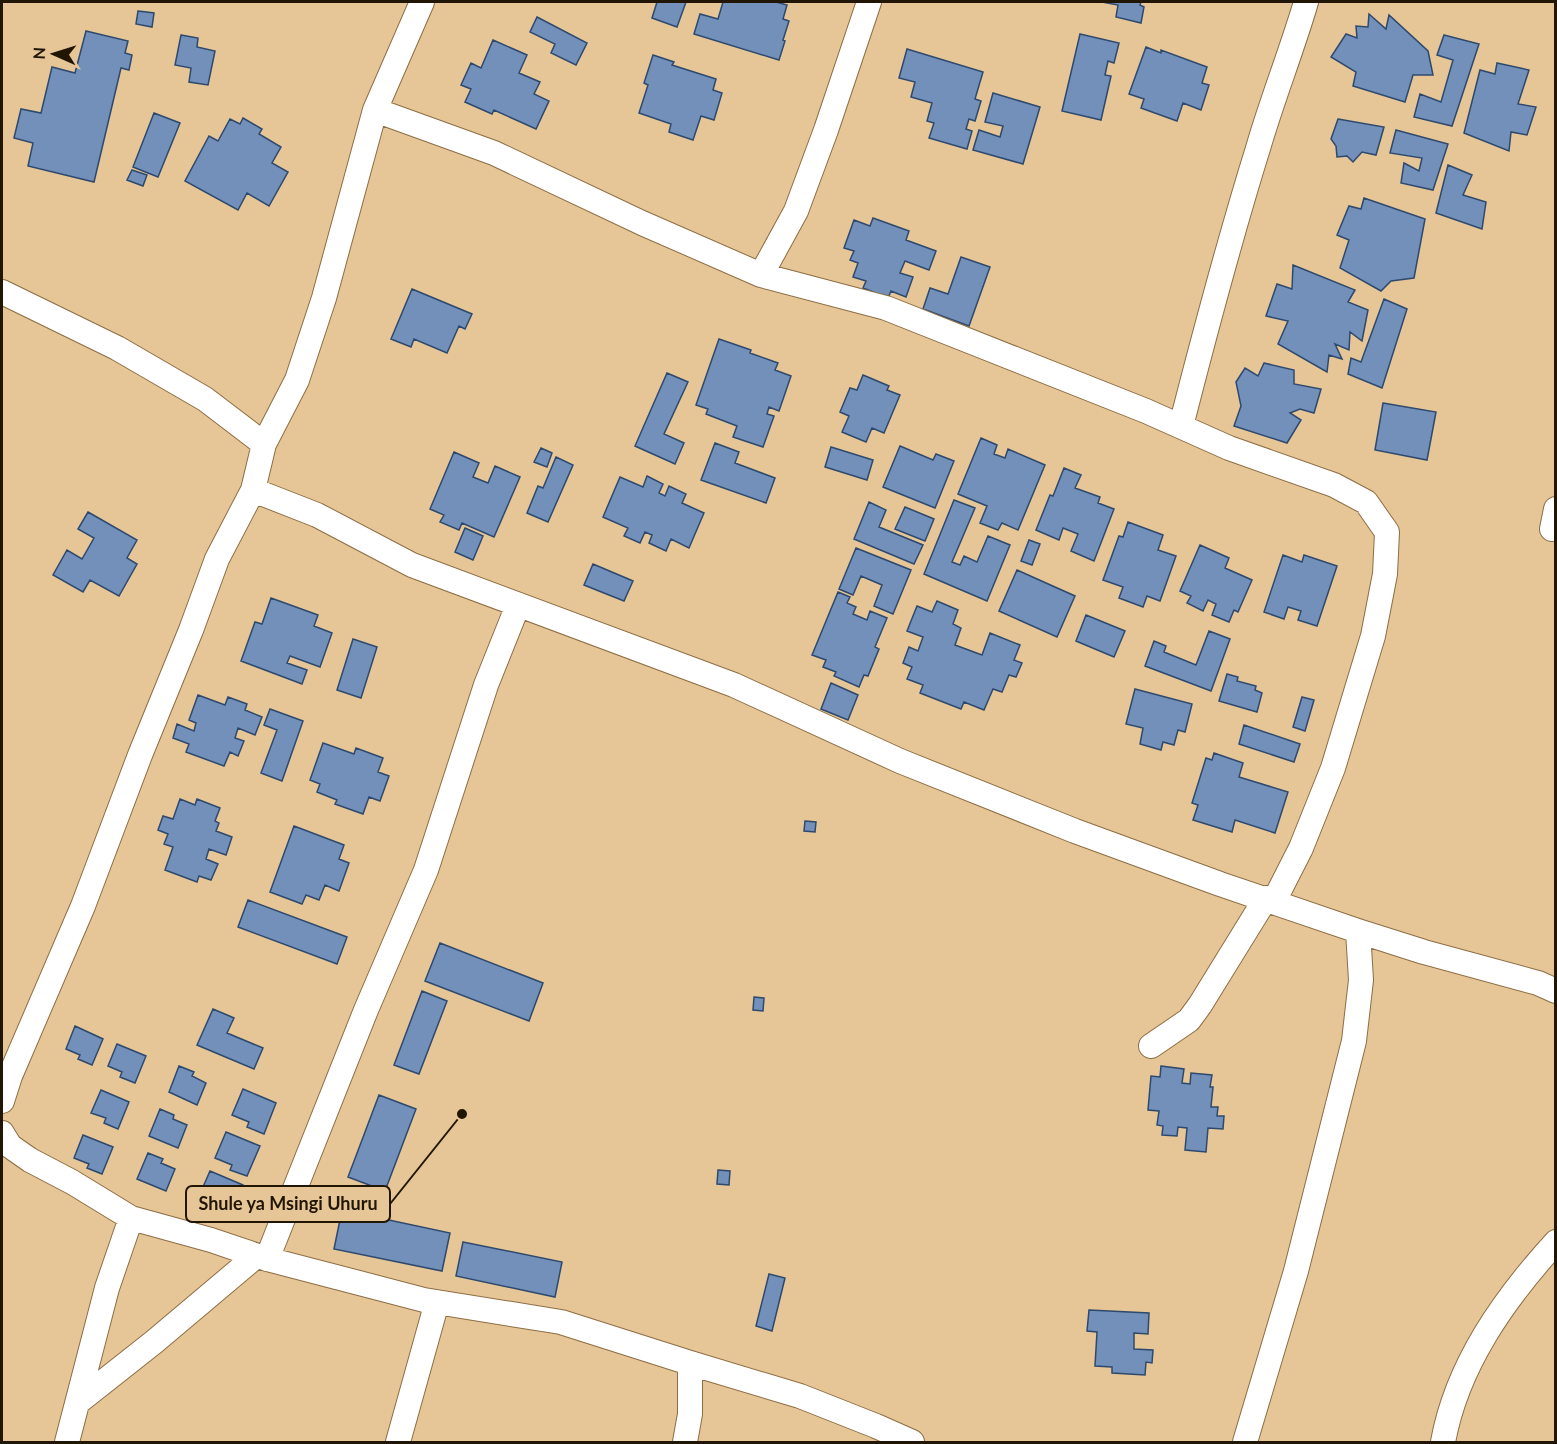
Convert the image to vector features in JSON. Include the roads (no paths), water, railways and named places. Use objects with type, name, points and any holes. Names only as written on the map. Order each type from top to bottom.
[{"type":"street","points":[[2,1101],[10,1076],[83,906],[217,559],[253,490],[264,444],[297,380],[324,298],[375,110],[422,2]]},
{"type":"street","points":[[761,275],[796,211],[869,2]]},
{"type":"street","points":[[1180,426],[1209,315],[1253,164],[1306,2]]},
{"type":"street","points":[[375,110],[494,153],[642,223],[761,275],[886,308],[1135,406],[1228,448],[1334,485],[1366,502],[1387,532],[1385,574],[1373,636],[1333,768],[1301,848],[1270,900],[1189,1020],[1151,1046]]},
{"type":"street","points":[[2,292],[117,348],[205,399],[264,444]]},
{"type":"street","points":[[253,490],[316,515],[412,565],[734,685],[900,761],[1075,831],[1358,931],[1424,952],[1538,983],[1556,991]]},
{"type":"street","points":[[78,1402],[262,1258],[426,870],[486,685],[518,605]]},
{"type":"street","points":[[1245,1443],[1296,1271],[1354,1041],[1361,980],[1358,931]]},
{"type":"street","points":[[2,1133],[10,1146],[30,1160],[72,1182],[131,1218],[211,1240],[262,1258],[424,1300],[561,1322],[690,1364],[800,1396],[912,1443]]},
{"type":"street","points":[[67,1443],[107,1288],[131,1218]]},
{"type":"street","points":[[1443,1443],[1462,1381],[1488,1328],[1515,1290],[1556,1242]]},
{"type":"street","points":[[398,1443],[437,1302]]},
{"type":"street","points":[[685,1443],[690,1414],[690,1364]]},
{"type":"place","name":"Shule ya Msingi Uhuru","points":[[462,1114]]}]
